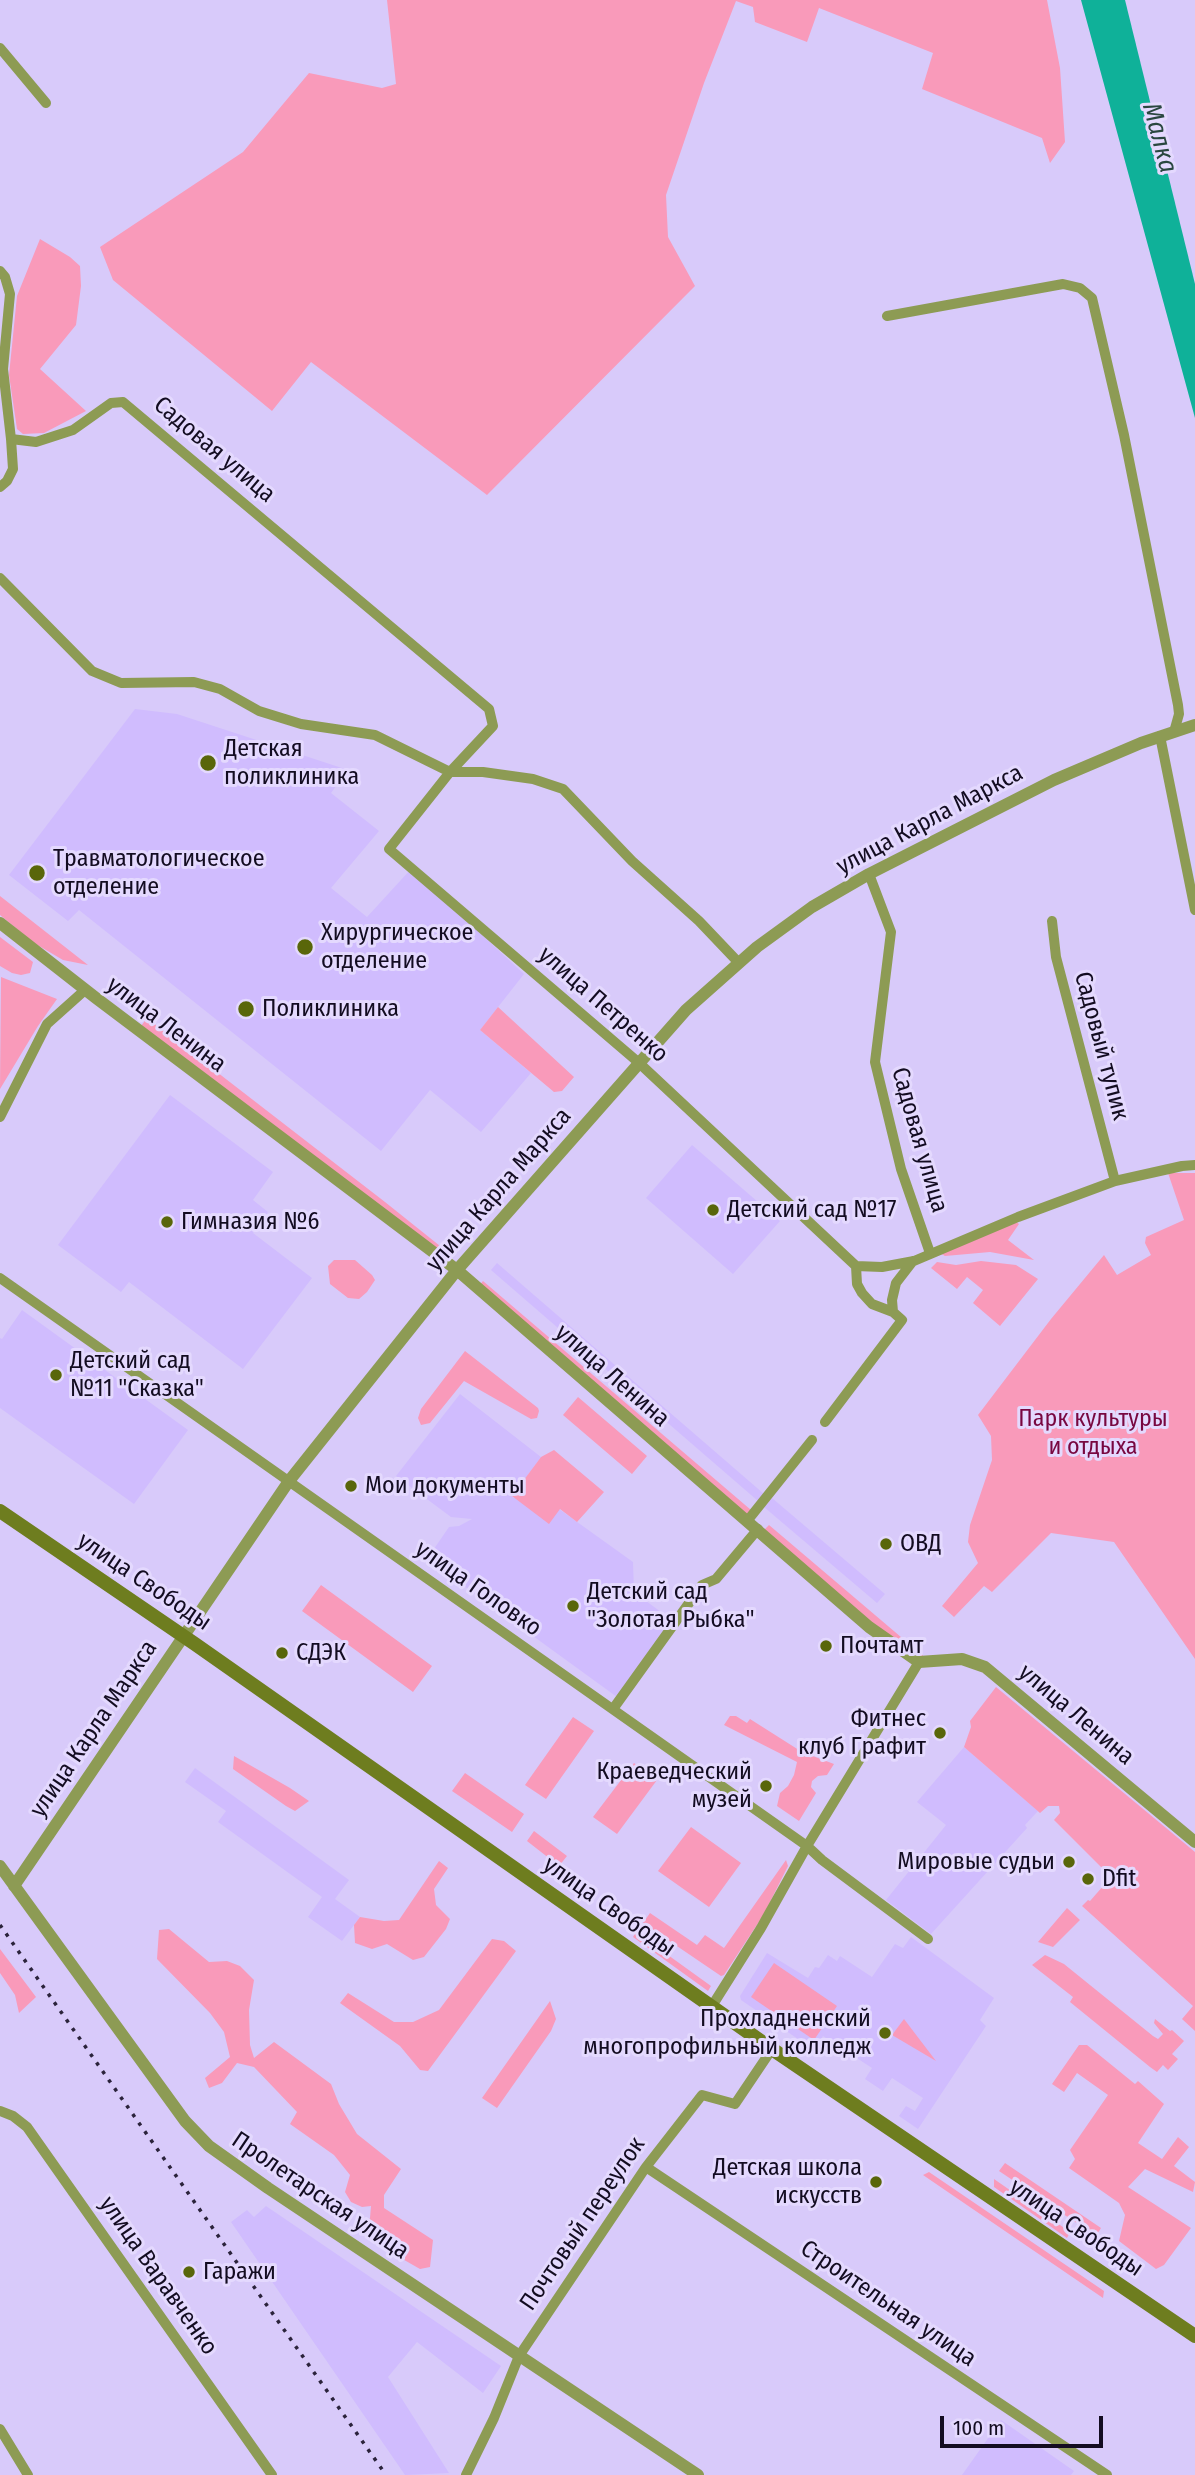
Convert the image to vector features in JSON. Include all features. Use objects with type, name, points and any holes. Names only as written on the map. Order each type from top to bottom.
[{"type":"main road","name":"улица Свободы","points":[[0,1511],[183,1635],[772,2049],[1195,2336]]},
{"type":"street","points":[[0,48],[46,103]]},
{"type":"street","points":[[0,271],[5,277],[10,294],[3,369],[13,469],[7,481],[0,487]]},
{"type":"street","points":[[887,316],[1063,284],[1080,288],[1092,298],[1124,435],[1178,705],[1179,713],[1174,732]]},
{"type":"street","name":"Садовая улица","points":[[11,439],[36,442],[73,430],[111,403],[123,402],[473,694],[489,709],[493,726]]},
{"type":"street","points":[[0,579],[92,671],[121,683],[194,682],[207,685],[220,689],[259,711],[301,724],[375,735],[450,772],[483,772],[563,789],[632,861],[699,921],[738,962]]},
{"type":"street","name":"улица Карла Маркса","points":[[14,1886],[289,1482],[457,1270],[686,1010],[738,962],[812,907],[869,874],[1054,780],[1195,724]]},
{"type":"street","name":"улица Петренко","points":[[493,726],[450,772],[389,849],[638,1062],[856,1266]]},
{"type":"street","points":[[1160,736],[1195,910]]},
{"type":"street","name":"Садовая улица","points":[[869,874],[891,932],[875,1062],[901,1169],[930,1253]]},
{"type":"street","name":"Садовый тупик","points":[[1052,921],[1056,957],[1115,1181]]},
{"type":"street","name":"улица Ленина","points":[[0,923],[457,1270],[869,1627],[919,1662],[962,1659],[985,1667],[1195,1842]]},
{"type":"street","points":[[0,1116],[47,1024],[85,990]]},
{"type":"street","points":[[893,1312],[892,1300],[903,1271],[914,1261],[930,1253],[1115,1181],[1195,1165]]},
{"type":"street","points":[[825,1422],[902,1320],[893,1312],[872,1304],[862,1293],[857,1284],[856,1266],[882,1267],[914,1261]]},
{"type":"street","name":"улица Головко","points":[[0,1278],[807,1846],[928,1939]]},
{"type":"street","points":[[612,1709],[702,1585],[716,1579],[812,1440]]},
{"type":"street","points":[[712,2006],[919,1662]]},
{"type":"street","name":"Пролетарская улица","points":[[0,1866],[185,2121],[209,2146],[698,2475]]},
{"type":"street","name":"Почтовый переулок","points":[[466,2475],[494,2418],[519,2356],[646,2167],[702,2095],[735,2105],[772,2049]]},
{"type":"street","name":"улица Варавченко","points":[[0,2111],[13,2116],[27,2127],[272,2475]]},
{"type":"street","name":"Строительная улица","points":[[646,2167],[1107,2475]]},
{"type":"street","points":[[0,2429],[28,2475]]},
{"type":"shaded area","points":[[135,709],[177,714],[348,770],[331,793],[379,831],[331,888],[367,917],[411,869],[524,974],[480,1030],[531,1073],[481,1132],[430,1090],[381,1151],[79,910],[68,921],[9,875]]},
{"type":"shaded area","name":"Гимназия №6","points":[[170,1095],[273,1172],[253,1200],[268,1212],[253,1233],[312,1278],[243,1369],[129,1282],[121,1292],[58,1245]]},
{"type":"shaded area","name":"Детский сад №17","points":[[692,1145],[780,1221],[733,1274],[646,1198]]},
{"type":"shaded area","points":[[497,1263],[764,1494],[758,1501],[491,1270]]},
{"type":"shaded area","name":"Детский сад №11 \"Сказка\"","points":[[22,1310],[188,1430],[134,1504],[0,1408],[0,1338],[2,1339]]},
{"type":"shaded area","name":"Детский сад \"Золотая Рыбка\"","points":[[460,1394],[541,1457],[512,1497],[559,1509],[633,1562],[634,1592],[673,1621],[617,1697],[427,1559],[449,1527],[459,1526],[472,1519],[451,1517],[396,1476]]},
{"type":"shaded area","points":[[772,1498],[885,1594],[877,1603],[764,1507]]},
{"type":"shaded area","points":[[964,1747],[1038,1811],[1025,1825],[1027,1828],[931,1934],[886,1900],[946,1825],[917,1802]]},
{"type":"shaded area","points":[[195,1768],[349,1880],[335,1899],[360,1917],[342,1941],[308,1917],[322,1897],[218,1822],[226,1811],[185,1782]]},
{"type":"shaded area","name":"Прохладненский многопрофильный колледж","points":[[911,1937],[994,1998],[980,2020],[986,2026],[918,2129],[899,2116],[906,2106],[915,2111],[923,2098],[892,2078],[883,2091],[865,2079],[872,2068],[823,2036],[814,2050],[741,2000],[740,1996],[767,1953],[808,1978],[828,1955],[837,1961],[840,1956],[872,1977],[895,1944],[903,1948]]},
{"type":"shaded area","points":[[266,2206],[501,2366],[483,2393],[417,2342],[388,2377],[449,2473],[405,2475],[231,2222],[247,2210],[254,2217]]},
{"type":"shaded area","points":[[1001,2420],[1074,2471],[1071,2475],[962,2475]]},
{"type":"green space","points":[[387,0],[1047,0],[1060,68],[1065,142],[1050,163],[1042,138],[922,89],[933,53],[819,8],[807,42],[755,22],[753,7],[736,1],[704,83],[666,195],[668,237],[695,286],[487,495],[311,362],[272,411],[113,280],[100,247],[243,152],[309,73],[382,88],[396,84]]},
{"type":"green space","points":[[40,239],[80,266],[81,286],[76,325],[40,369],[86,411],[44,433],[23,434],[17,429],[9,375],[17,296]]},
{"type":"green space","points":[[0,896],[88,965],[63,960],[34,943],[0,915]]},
{"type":"green space","points":[[0,937],[33,962],[30,973],[12,973],[0,966]]},
{"type":"green space","points":[[1,977],[57,999],[0,1089]]},
{"type":"green space","points":[[498,1007],[574,1077],[562,1091],[554,1092],[480,1030]]},
{"type":"green space","points":[[147,1018],[450,1254],[444,1261],[138,1030]]},
{"type":"green space","name":"Парк культуры и отдыха","points":[[1168,1173],[1195,1173],[1195,1659],[1114,1542],[1051,1533],[992,1592],[984,1586],[954,1617],[942,1606],[978,1563],[968,1542],[970,1525],[992,1460],[991,1436],[978,1415],[1104,1255],[1117,1275],[1151,1255],[1145,1243],[1146,1237],[1184,1220]]},
{"type":"green space","points":[[1015,1221],[1019,1224],[1008,1240],[1034,1260],[990,1252],[945,1256],[940,1253]]},
{"type":"green space","points":[[334,1260],[355,1260],[372,1275],[375,1280],[359,1299],[348,1298],[330,1284],[328,1266]]},
{"type":"green space","points":[[981,1261],[1016,1265],[1038,1279],[1000,1326],[973,1303],[983,1290],[967,1277],[957,1289],[931,1268],[937,1262],[956,1265]]},
{"type":"green space","points":[[483,1281],[751,1510],[745,1517],[477,1288]]},
{"type":"green space","points":[[465,1351],[538,1408],[537,1418],[531,1419],[464,1381],[430,1423],[421,1425],[418,1418],[421,1409]]},
{"type":"green space","points":[[578,1397],[647,1456],[632,1474],[563,1415]]},
{"type":"green space","points":[[554,1450],[604,1492],[577,1522],[560,1509],[549,1524],[512,1496],[541,1457]]},
{"type":"green space","points":[[769,1525],[928,1660],[920,1660],[871,1624],[764,1530]]},
{"type":"green space","points":[[321,1585],[432,1666],[413,1692],[302,1611]]},
{"type":"green space","points":[[996,1687],[1195,1852],[1195,2031],[1182,2019],[1193,2006],[1082,1906],[1090,1901],[1111,1877],[1054,1820],[1060,1813],[1059,1806],[1048,1806],[1040,1813],[964,1747],[971,1727],[970,1721]]},
{"type":"green space","points":[[730,1716],[736,1716],[747,1723],[750,1719],[802,1752],[834,1764],[827,1775],[818,1776],[812,1781],[811,1787],[816,1793],[799,1821],[777,1806],[780,1793],[794,1775],[797,1762],[724,1725]]},
{"type":"green space","points":[[573,1717],[594,1731],[546,1799],[525,1785]]},
{"type":"green space","points":[[234,1756],[309,1801],[295,1811],[286,1806],[233,1769]]},
{"type":"green space","points":[[634,1763],[657,1780],[617,1834],[593,1817]]},
{"type":"green space","points":[[465,1773],[524,1814],[512,1832],[452,1791]]},
{"type":"green space","points":[[691,1827],[741,1863],[709,1907],[658,1871]]},
{"type":"green space","points":[[534,1831],[567,1856],[559,1866],[527,1841]]},
{"type":"green space","points":[[786,1860],[788,1866],[764,1914],[724,1975],[721,1976],[643,1923],[650,1913],[697,1945],[705,1935],[724,1948]]},
{"type":"green space","points":[[439,1861],[448,1868],[434,1889],[436,1905],[450,1919],[446,1929],[424,1957],[413,1960],[387,1944],[372,1949],[355,1943],[354,1925],[360,1917],[384,1921],[399,1920]]},
{"type":"green space","points":[[1067,1908],[1080,1920],[1053,1947],[1038,1942]]},
{"type":"green space","points":[[169,1929],[209,1962],[227,1961],[240,1966],[254,1980],[249,2010],[250,2045],[254,2058],[274,2042],[331,2084],[339,2104],[357,2134],[401,2169],[384,2195],[384,2208],[433,2240],[430,2267],[420,2269],[399,2257],[366,2228],[371,2206],[362,2207],[351,2202],[345,2192],[350,2175],[334,2155],[290,2124],[297,2112],[254,2067],[237,2063],[222,2083],[209,2088],[205,2078],[230,2057],[224,2032],[210,2013],[157,1959],[159,1930]]},
{"type":"green space","points":[[636,1932],[711,1986],[708,1991],[633,1937]]},
{"type":"green space","points":[[492,1939],[504,1941],[516,1951],[428,2071],[420,2070],[400,2046],[340,2003],[348,1993],[394,2022],[413,2022],[439,2010]]},
{"type":"green space","points":[[0,1949],[36,1997],[19,2013],[15,1995],[0,1973]]},
{"type":"green space","points":[[1045,1955],[1064,1964],[1158,2039],[1163,2034],[1154,2023],[1155,2019],[1172,2030],[1184,2041],[1172,2054],[1178,2059],[1168,2070],[1163,2065],[1157,2072],[1150,2067],[1070,2002],[1073,1997],[1032,1965]]},
{"type":"green space","points":[[774,1963],[837,2006],[814,2040],[751,1997]]},
{"type":"green space","points":[[550,2001],[556,2019],[551,2031],[497,2108],[482,2098]]},
{"type":"green space","points":[[904,2019],[936,2061],[892,2035]]},
{"type":"green space","points":[[1079,2045],[1087,2045],[1135,2084],[1138,2081],[1164,2104],[1138,2143],[1162,2159],[1178,2137],[1189,2147],[1174,2166],[1195,2182],[1193,2192],[1145,2169],[1128,2187],[1191,2228],[1164,2265],[1156,2269],[1119,2241],[1125,2215],[1119,2203],[1069,2168],[1075,2159],[1070,2150],[1108,2095],[1077,2073],[1064,2092],[1052,2084]]},
{"type":"green space","points":[[1005,2163],[1101,2228],[1096,2236],[999,2171]]},
{"type":"green space","points":[[929,2172],[1104,2291],[1103,2298],[923,2175]]},
{"type":"green space","points":[[994,2179],[1070,2232],[1067,2238],[994,2187]]},
{"type":"water","name":"Малка","points":[[1081,0],[1125,0],[1195,284],[1195,418]]},
{"type":"railway","points":[[0,1925],[386,2475]]},
{"type":"place","name":"Детская поликлиника","points":[[208,763]]},
{"type":"place","name":"Травматологическое отделение","points":[[37,873]]},
{"type":"place","name":"Хирургическое отделение","points":[[305,947]]},
{"type":"place","name":"Поликлиника","points":[[246,1009]]},
{"type":"place","name":"Детский сад №17","points":[[713,1210]]},
{"type":"place","name":"Гимназия №6","points":[[167,1222]]},
{"type":"place","name":"Детский сад №11 \"Сказка\"","points":[[56,1375]]},
{"type":"place","name":"Мои документы","points":[[351,1486]]},
{"type":"place","name":"ОВД","points":[[886,1544]]},
{"type":"place","name":"Детский сад \"Золотая Рыбка\"","points":[[573,1606]]},
{"type":"place","name":"Почтамт","points":[[826,1646]]},
{"type":"place","name":"СДЭК","points":[[282,1653]]},
{"type":"place","name":"Фитнес клуб Графит","points":[[940,1733]]},
{"type":"place","name":"Краеведческий музей","points":[[766,1786]]},
{"type":"place","name":"Мировые судьи","points":[[1069,1862]]},
{"type":"place","name":"Dfit","points":[[1088,1879]]},
{"type":"place","name":"Прохладненский многопрофильный колледж","points":[[885,2033]]},
{"type":"place","name":"Детская школа искусств","points":[[876,2182]]},
{"type":"place","name":"Гаражи","points":[[189,2272]]}]
